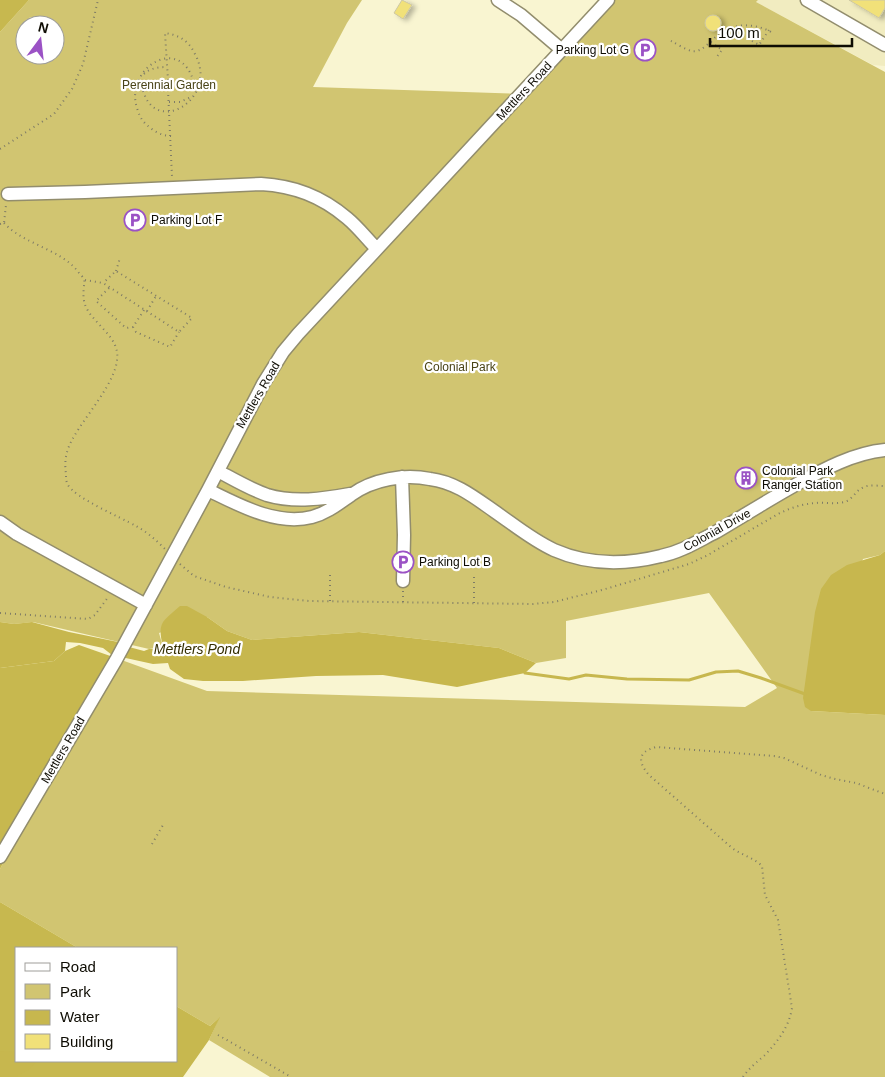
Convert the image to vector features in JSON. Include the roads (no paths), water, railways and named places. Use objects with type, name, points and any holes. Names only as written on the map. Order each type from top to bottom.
[{"type":"street","points":[[498,0],[522,15],[562,50]]},
{"type":"street","name":"Mettlers Road","points":[[0,857],[116,660],[263,384],[283,352],[608,0]]},
{"type":"street","points":[[807,0],[885,45]]},
{"type":"street","points":[[8,194],[261,184],[288,187],[306,192],[334,208],[348,219],[377,249]]},
{"type":"street","name":"Colonial Drive","points":[[208,490],[248,509],[281,518],[296,519],[323,513],[352,494],[379,482],[402,478],[431,479],[463,490],[538,542],[553,550],[594,561],[624,562],[676,552],[815,474],[849,459],[885,450]]},
{"type":"street","name":"Colonial Drive","points":[[218,471],[255,490],[282,498],[312,499],[352,494]]},
{"type":"street","points":[[402,478],[403,581]]},
{"type":"street","points":[[0,522],[17,534],[146,605]]},
{"type":"water","points":[[885,551],[885,715],[811,711],[805,707],[803,698],[815,612],[821,589],[831,575],[847,565],[880,555]]},
{"type":"water","name":"Mettlers Pond","points":[[180,606],[187,606],[227,631],[252,640],[359,632],[499,648],[536,663],[525,673],[457,687],[383,675],[203,681],[184,679],[170,669],[168,663],[153,664],[112,655],[103,648],[66,642],[65,651],[54,661],[0,668],[0,622],[14,624],[32,622],[118,642],[144,651],[156,649],[161,651],[163,650],[162,623]]},
{"type":"water","points":[[0,1051],[15,1052],[15,1062],[36,1062],[30,1069],[16,1077],[0,1077]]},
{"type":"waterway","points":[[525,673],[569,679],[586,675],[627,679],[689,680],[716,672],[738,671],[805,694]]},
{"type":"place","name":"Parking Lot G","points":[[645,50]]},
{"type":"place","name":"Parking Lot F","points":[[135,220]]},
{"type":"place","name":"Colonial Park Ranger Station","points":[[746,478]]},
{"type":"place","name":"Parking Lot B","points":[[403,562]]},
{"type":"park label","name":"Perennial Garden","points":[[169,85]]},
{"type":"park label","name":"Colonial Park","points":[[460,367]]}]
